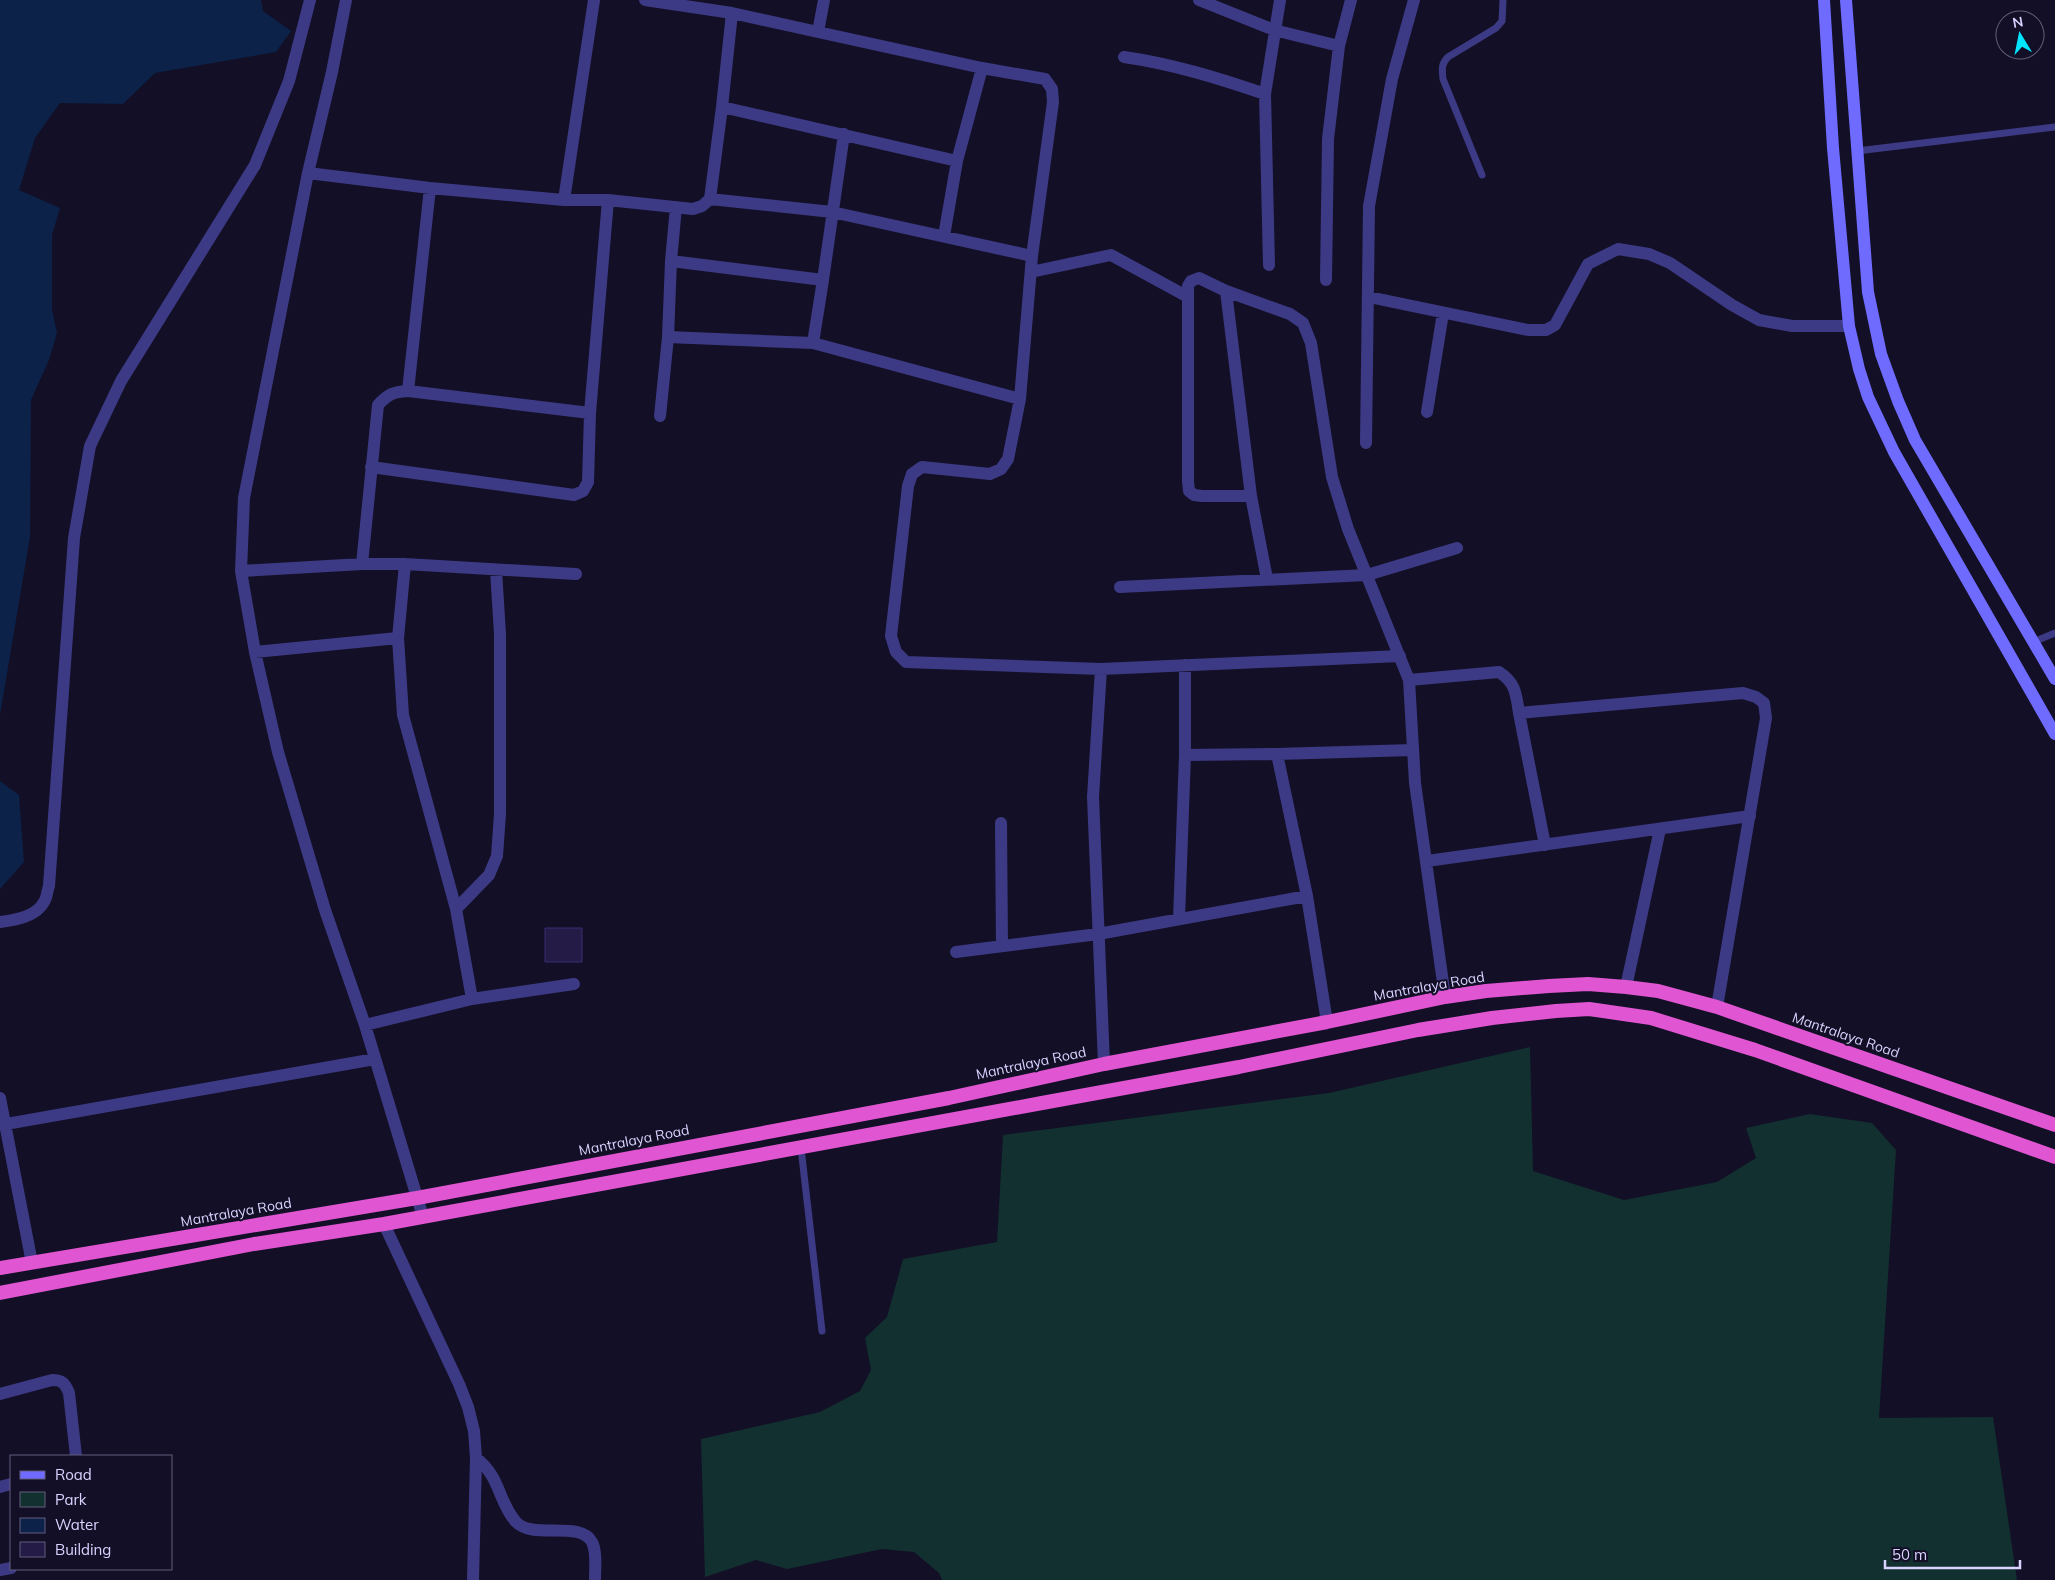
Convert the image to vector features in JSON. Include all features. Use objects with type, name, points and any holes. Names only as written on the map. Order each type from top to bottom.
[{"type":"highway","name":"Mantralaya Road","points":[[0,1268],[417,1198],[940,1099],[1104,1064],[1327,1022],[1445,997],[1486,991],[1549,986],[1588,984],[1658,991],[1716,1007],[2055,1125]]},
{"type":"highway","points":[[0,1293],[254,1244],[423,1217],[1239,1067],[1418,1030],[1492,1018],[1589,1009],[1651,1018],[1745,1047],[2055,1157]]},
{"type":"main road","points":[[1824,0],[1833,148],[1849,326],[1859,369],[1868,397],[1894,452],[2055,734]]},
{"type":"main road","points":[[1846,0],[1868,292],[1881,354],[1915,440],[2055,678]]},
{"type":"street","points":[[0,922],[19,919],[35,912],[45,902],[49,886],[74,538],[90,446],[121,381],[255,165],[289,80],[310,0]]},
{"type":"street","points":[[346,0],[332,72],[308,173],[244,498],[241,571],[255,652],[278,752],[325,910],[365,1025],[423,1217]]},
{"type":"street","points":[[564,200],[594,0]]},
{"type":"street","points":[[645,0],[732,13],[982,68],[1045,79],[1052,89],[1053,102],[1032,256],[1020,400],[1008,459],[1001,469],[990,474],[922,467],[912,474],[908,486],[891,636],[896,652],[906,662],[1101,668],[1400,656]]},
{"type":"street","points":[[818,32],[824,0]]},
{"type":"street","points":[[1199,0],[1274,30],[1339,46]]},
{"type":"street","points":[[1269,265],[1265,94],[1280,0]]},
{"type":"street","points":[[1326,280],[1328,139],[1339,46],[1351,0]]},
{"type":"street","points":[[1366,443],[1369,297],[1368,206],[1392,79],[1414,0]]},
{"type":"street","points":[[308,173],[430,188],[564,200],[608,200],[693,209],[702,206],[710,199],[732,13]]},
{"type":"street","points":[[1124,57],[1153,61],[1203,73],[1265,94]]},
{"type":"street","points":[[944,236],[958,161],[982,68]]},
{"type":"street","points":[[722,107],[958,161]]},
{"type":"street","points":[[814,343],[844,134]]},
{"type":"street","points":[[408,392],[430,188]]},
{"type":"street","points":[[710,199],[832,212],[1032,256]]},
{"type":"street","points":[[371,468],[574,495],[583,491],[588,482],[590,413],[608,200]]},
{"type":"street","points":[[660,416],[668,337],[670,261],[676,207]]},
{"type":"street","points":[[1369,297],[1528,330],[1546,330],[1555,325],[1588,264],[1618,249],[1649,254],[1670,264],[1732,305],[1759,320],[1792,326],[1849,326]]},
{"type":"street","points":[[1031,272],[1111,255],[1188,296]]},
{"type":"street","points":[[670,261],[823,280]]},
{"type":"street","points":[[1251,496],[1202,496],[1194,495],[1190,491],[1188,481],[1188,296],[1191,281],[1199,278],[1226,291],[1290,314],[1303,323],[1311,342],[1332,477],[1348,529],[1409,680],[1415,783],[1445,997]]},
{"type":"street","points":[[1226,291],[1251,496],[1268,579]]},
{"type":"street","points":[[1427,412],[1443,313]]},
{"type":"street","points":[[668,337],[814,343],[1020,400]]},
{"type":"street","points":[[362,564],[378,405],[388,394],[408,392],[590,413]]},
{"type":"street","points":[[1120,587],[1367,575],[1457,548]]},
{"type":"street","points":[[241,571],[362,564],[405,564],[576,574]]},
{"type":"street","points":[[405,564],[398,638],[403,714],[456,908],[472,999]]},
{"type":"street","points":[[456,908],[489,876],[497,856],[500,804],[500,634],[496,570]]},
{"type":"street","points":[[255,652],[398,638]]},
{"type":"street","points":[[1179,919],[1185,756],[1185,666]]},
{"type":"street","points":[[1101,668],[1093,798],[1104,1064]]},
{"type":"street","points":[[1409,680],[1499,672],[1509,679],[1516,693],[1545,845]]},
{"type":"street","points":[[1519,712],[1743,694],[1756,697],[1764,703],[1766,718],[1716,1007]]},
{"type":"street","points":[[1185,756],[1413,750]]},
{"type":"street","points":[[1277,754],[1307,896],[1327,1022]]},
{"type":"street","points":[[1427,861],[1750,816]]},
{"type":"street","points":[[1001,823],[1002,946]]},
{"type":"street","points":[[1626,987],[1660,828]]},
{"type":"street","points":[[956,952],[1098,934],[1307,896]]},
{"type":"street","points":[[365,1025],[472,999],[574,984]]},
{"type":"street","points":[[2,1125],[375,1059]]},
{"type":"street","points":[[0,1098],[2,1125],[32,1262]]},
{"type":"street","points":[[384,1224],[468,1407],[474,1431],[476,1458],[472,1580]]},
{"type":"street","points":[[0,1394],[52,1380],[60,1380],[66,1384],[69,1393],[76,1455]]},
{"type":"street","points":[[476,1458],[486,1466],[494,1478],[511,1515],[518,1524],[528,1529],[575,1532],[585,1535],[592,1542],[595,1556],[595,1580]]},
{"type":"lane","points":[[1482,175],[1443,79],[1442,69],[1443,62],[1448,57],[1496,28],[1502,21],[1503,0]]},
{"type":"lane","points":[[1857,151],[2055,127]]},
{"type":"lane","points":[[2034,642],[2055,634]]},
{"type":"lane","points":[[801,1148],[822,1331]]},
{"type":"green space","points":[[1530,1047],[1533,1171],[1624,1200],[1717,1182],[1756,1158],[1746,1128],[1810,1114],[1872,1123],[1896,1150],[1879,1418],[1993,1417],[2017,1580],[942,1580],[939,1573],[914,1552],[882,1549],[787,1569],[756,1560],[705,1577],[701,1439],[820,1412],[860,1391],[871,1370],[865,1338],[887,1317],[903,1259],[997,1242],[1003,1135],[1329,1093]]},
{"type":"water","points":[[0,0],[261,0],[263,11],[291,31],[276,52],[155,73],[123,104],[60,103],[35,138],[19,190],[60,208],[52,235],[52,309],[57,333],[49,360],[31,400],[30,537],[0,715]]},
{"type":"water","points":[[0,781],[19,795],[24,862],[0,889]]},
{"type":"building","points":[[545,928],[582,928],[582,962],[545,962]]}]
